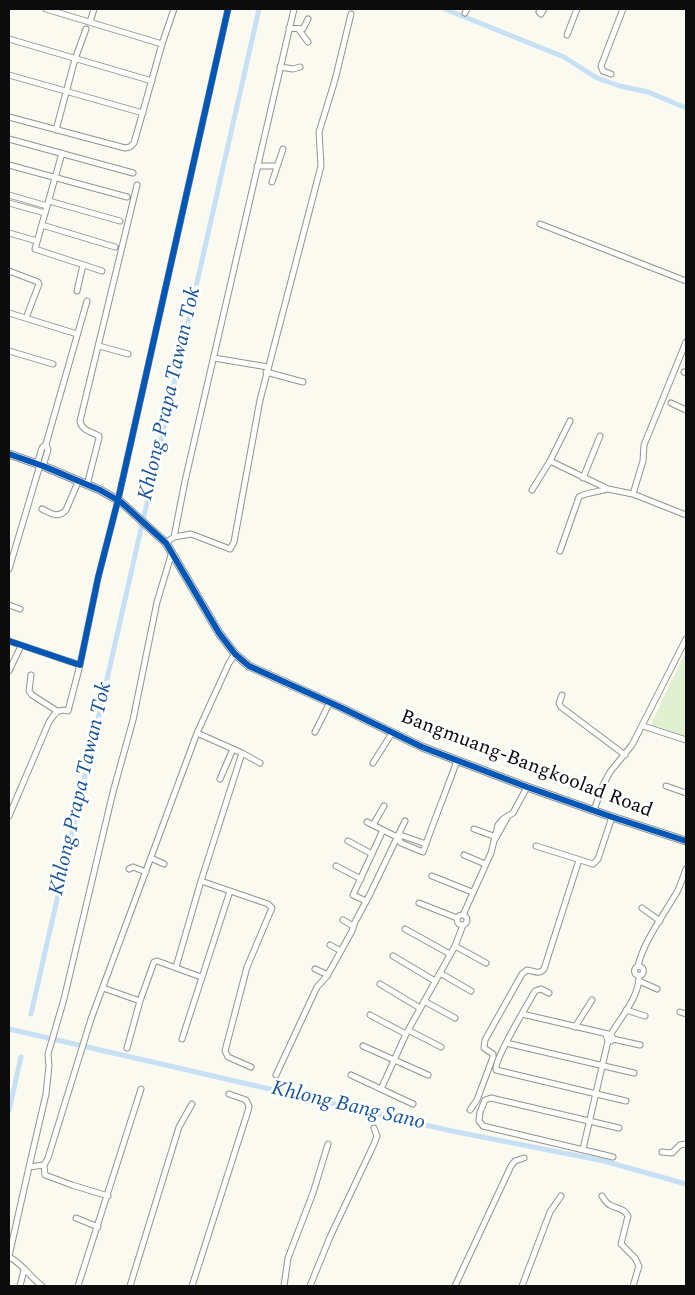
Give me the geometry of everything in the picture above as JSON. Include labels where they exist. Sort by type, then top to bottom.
[{"type":"street","points":[[46,9],[162,44]]},
{"type":"street","points":[[90,22],[94,9]]},
{"type":"street","points":[[9,117],[127,148],[134,143],[174,9]]},
{"type":"street","points":[[9,816],[50,722],[57,711],[63,709],[68,711],[80,665],[98,578],[120,501],[228,9]]},
{"type":"street","points":[[174,537],[185,481],[294,9]]},
{"type":"street","points":[[567,35],[578,9]]},
{"type":"street","points":[[611,74],[603,71],[601,66],[623,9]]},
{"type":"street","points":[[164,541],[191,534],[227,548],[232,547],[236,536],[260,400],[321,166],[319,132],[335,80],[351,14]]},
{"type":"street","points":[[289,28],[299,30],[305,27],[308,20]]},
{"type":"street","points":[[56,130],[86,29]]},
{"type":"street","points":[[299,30],[308,42]]},
{"type":"street","points":[[9,39],[152,81]]},
{"type":"street","points":[[280,67],[293,69],[300,67]]},
{"type":"street","points":[[9,75],[142,113]]},
{"type":"street","points":[[9,139],[133,173]]},
{"type":"street","points":[[272,182],[283,149]]},
{"type":"street","points":[[62,153],[36,250],[102,272]]},
{"type":"street","points":[[9,165],[127,197]]},
{"type":"street","points":[[257,166],[278,166]]},
{"type":"street","points":[[87,485],[99,437],[81,426],[80,421],[137,185]]},
{"type":"street","points":[[9,195],[120,222]]},
{"type":"street","points":[[9,203],[45,213]]},
{"type":"street","points":[[540,224],[686,281]]},
{"type":"street","points":[[42,225],[115,247]]},
{"type":"street","points":[[9,233],[37,241]]},
{"type":"street","points":[[76,291],[83,265]]},
{"type":"street","points":[[9,271],[39,284],[26,318]]},
{"type":"street","points":[[9,569],[40,465],[42,448],[46,444],[87,301]]},
{"type":"street","points":[[9,313],[77,334]]},
{"type":"street","points":[[633,494],[644,461],[644,445],[686,342]]},
{"type":"street","points":[[99,346],[128,354]]},
{"type":"street","points":[[9,351],[54,364]]},
{"type":"street","points":[[214,358],[267,370],[303,382]]},
{"type":"street","points":[[671,402],[686,410]]},
{"type":"street","points":[[532,490],[550,461],[570,421]]},
{"type":"street","points":[[583,478],[600,436]]},
{"type":"street","name":"Bangmuang-Bangkoolad Road","points":[[9,454],[40,465],[120,501],[164,541],[172,551],[219,633],[236,654],[249,666],[330,702],[422,747],[527,787],[686,841]]},
{"type":"street","points":[[550,461],[608,489],[633,494],[686,515]]},
{"type":"street","points":[[42,509],[57,515],[62,514],[66,510],[78,482]]},
{"type":"street","points":[[560,551],[579,497],[582,494],[597,493],[608,489]]},
{"type":"street","points":[[42,1286],[18,1262],[9,1257],[46,1094],[49,1066],[48,1054],[64,999],[111,802],[134,720],[158,602],[172,551]]},
{"type":"street","points":[[9,605],[20,609]]},
{"type":"street","points":[[594,810],[606,778],[625,755],[643,726],[686,639]]},
{"type":"street","points":[[9,641],[80,665]]},
{"type":"street","points":[[9,671],[21,646]]},
{"type":"street","points":[[108,1196],[45,1175],[44,1165],[53,1144],[84,1040],[197,733],[229,663],[236,654]]},
{"type":"street","points":[[31,675],[29,692],[57,711]]},
{"type":"street","points":[[562,695],[559,703],[561,707],[625,755]]},
{"type":"street","points":[[315,732],[330,702]]},
{"type":"street","points":[[643,726],[686,740]]},
{"type":"street","points":[[197,733],[260,763]]},
{"type":"street","points":[[373,762],[392,733]]},
{"type":"street","points":[[220,779],[233,749]]},
{"type":"street","points":[[176,967],[242,753]]},
{"type":"street","points":[[367,822],[397,838],[401,843],[423,852],[457,760]]},
{"type":"street","points":[[666,786],[686,793]]},
{"type":"street","points":[[419,903],[457,918],[463,915],[491,853],[498,825],[516,810],[527,787]]},
{"type":"street","points":[[373,825],[384,806]]},
{"type":"street","points":[[536,846],[593,864],[598,859],[612,817]]},
{"type":"street","points":[[276,1074],[317,987],[328,975],[341,951],[405,821]]},
{"type":"street","points":[[474,829],[494,838]]},
{"type":"street","points":[[366,901],[353,895],[383,830]]},
{"type":"street","points":[[397,838],[403,836],[426,844]]},
{"type":"street","points":[[348,841],[372,854]]},
{"type":"street","points":[[464,855],[485,864]]},
{"type":"street","points":[[151,858],[164,864]]},
{"type":"street","points":[[470,1110],[478,1100],[494,1057],[493,1054],[484,1048],[486,1040],[522,974],[527,970],[537,973],[544,969],[579,860]]},
{"type":"street","points":[[336,866],[361,879]]},
{"type":"street","points":[[129,869],[133,867],[146,872]]},
{"type":"street","points":[[583,1149],[610,1037],[626,1010],[642,974],[643,969],[638,966],[639,960],[678,890],[686,869]]},
{"type":"street","points":[[432,876],[472,892]]},
{"type":"street","points":[[201,881],[268,904],[272,908],[247,967],[225,1051],[228,1057],[251,1067]]},
{"type":"street","points":[[182,1039],[230,891]]},
{"type":"street","points":[[642,908],[660,921]]},
{"type":"street","points":[[381,1089],[407,1032],[455,946],[463,925],[468,920],[463,915]]},
{"type":"street","points":[[457,918],[458,923],[463,925]]},
{"type":"street","points":[[343,920],[354,926]]},
{"type":"street","points":[[405,929],[450,954]]},
{"type":"street","points":[[330,945],[341,951]]},
{"type":"street","points":[[455,946],[486,963]]},
{"type":"street","points":[[393,956],[435,981]]},
{"type":"street","points":[[127,1048],[140,1001],[154,962],[176,967],[201,977]]},
{"type":"street","points":[[315,969],[328,975]]},
{"type":"street","points":[[440,973],[471,990]]},
{"type":"street","points":[[639,978],[657,989]]},
{"type":"street","points":[[380,984],[420,1008]]},
{"type":"street","points":[[103,988],[140,1001]]},
{"type":"street","points":[[549,993],[541,989],[536,990],[506,1043],[495,1068],[498,1071],[626,1101]]},
{"type":"street","points":[[575,1027],[592,1000]]},
{"type":"street","points":[[424,1001],[455,1018]]},
{"type":"street","points":[[626,1010],[645,1016]]},
{"type":"street","points":[[680,1012],[686,1014]]},
{"type":"street","points":[[522,1014],[640,1045]]},
{"type":"street","points":[[370,1015],[441,1047]]},
{"type":"street","points":[[506,1043],[634,1073]]},
{"type":"street","points":[[363,1046],[428,1076]]},
{"type":"street","points":[[351,1075],[413,1104]]},
{"type":"street","points":[[78,1286],[141,1089]]},
{"type":"street","points":[[192,1286],[249,1106],[246,1100],[228,1094]]},
{"type":"street","points":[[613,1157],[483,1126],[479,1121],[480,1112],[485,1100],[491,1098],[619,1128]]},
{"type":"street","points":[[130,1286],[180,1128],[192,1104]]},
{"type":"street","points":[[310,1286],[330,1237],[374,1144],[377,1136],[374,1128]]},
{"type":"street","points":[[284,1286],[288,1258],[313,1193],[328,1144]]},
{"type":"street","points":[[662,1152],[674,1152],[680,1145],[686,1144]]},
{"type":"street","points":[[455,1286],[510,1166],[524,1158]]},
{"type":"street","points":[[29,1168],[44,1165]]},
{"type":"street","points":[[522,1286],[550,1212],[561,1196]]},
{"type":"street","points":[[602,1196],[608,1204],[627,1213],[628,1216],[621,1244],[635,1258],[639,1266],[633,1286]]},
{"type":"street","points":[[76,1218],[98,1227]]},
{"type":"street","points":[[20,1286],[24,1270]]},
{"type":"green space","points":[[686,651],[686,737],[650,726]]},
{"type":"waterway","name":"Khlong Prapa Tawan Tok","points":[[31,1014],[259,9]]},
{"type":"waterway","points":[[445,9],[564,57],[597,78],[620,86],[648,92],[686,108]]},
{"type":"waterway","name":"Khlong Bang Sano","points":[[9,1029],[452,1131],[604,1161],[686,1184]]},
{"type":"waterway","name":"Khlong Prapa Tawan Tok","points":[[9,1111],[21,1057]]},
{"type":"cycle path","points":[[9,641],[80,665],[98,578],[118,500],[228,9]]},
{"type":"cycle path","points":[[9,454],[100,490],[121,502],[166,543],[219,633],[235,654],[249,666],[422,747],[527,787],[686,841]]}]
